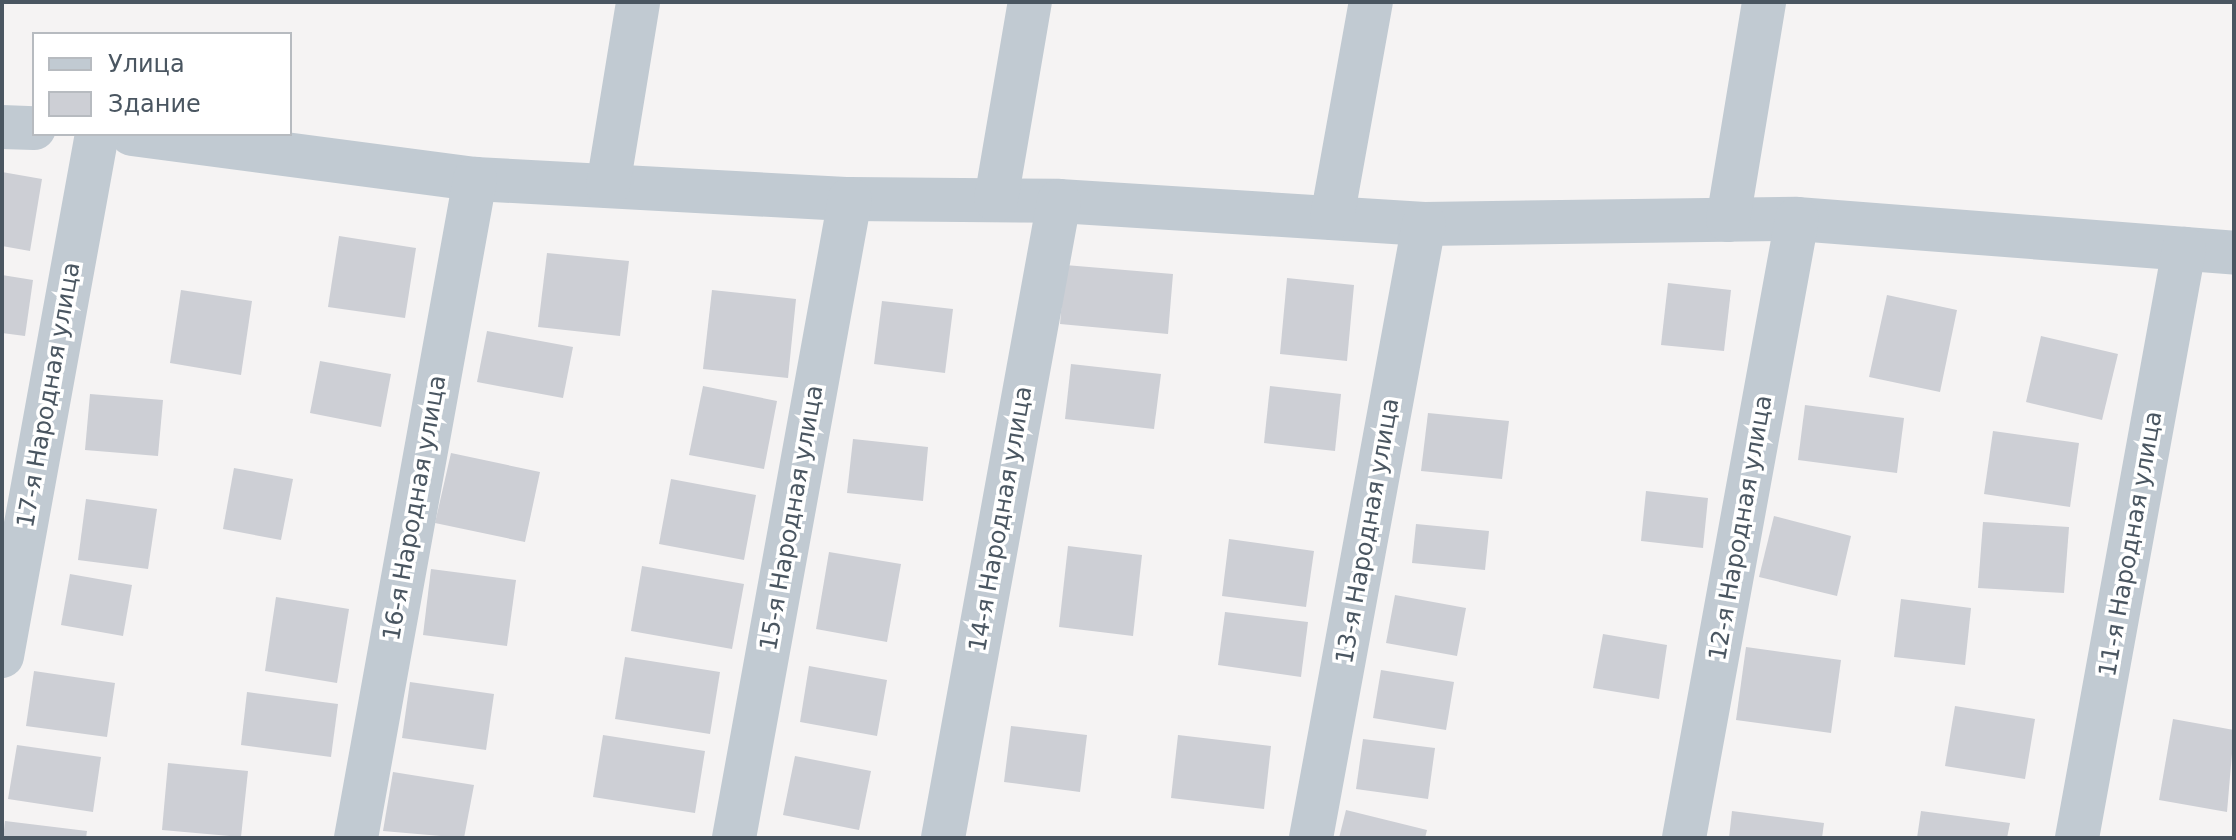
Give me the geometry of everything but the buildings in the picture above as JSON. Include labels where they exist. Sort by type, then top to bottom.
[{"type":"street","points":[[608,186],[638,2]]},
{"type":"street","points":[[996,200],[1030,2]]},
{"type":"street","points":[[1332,218],[1371,2]]},
{"type":"street","points":[[1728,220],[1764,2]]},
{"type":"street","points":[[2,127],[32,128]]},
{"type":"street","name":"17-я Народная улица","points":[[2,656],[97,136]]},
{"type":"street","points":[[147,136],[475,179],[850,199],[1059,201],[1424,224],[1797,219],[2234,253]]},
{"type":"street","name":"16-я Народная улица","points":[[356,838],[475,179]]},
{"type":"street","name":"15-я Народная улица","points":[[734,838],[850,199]]},
{"type":"street","name":"14-я Народная улица","points":[[943,838],[1059,201]]},
{"type":"street","name":"12-я Народная улица","points":[[1684,838],[1797,219]]},
{"type":"street","name":"13-я Народная улица","points":[[1311,838],[1424,224]]},
{"type":"street","name":"11-я Народная улица","points":[[2077,838],[2184,249]]}]
